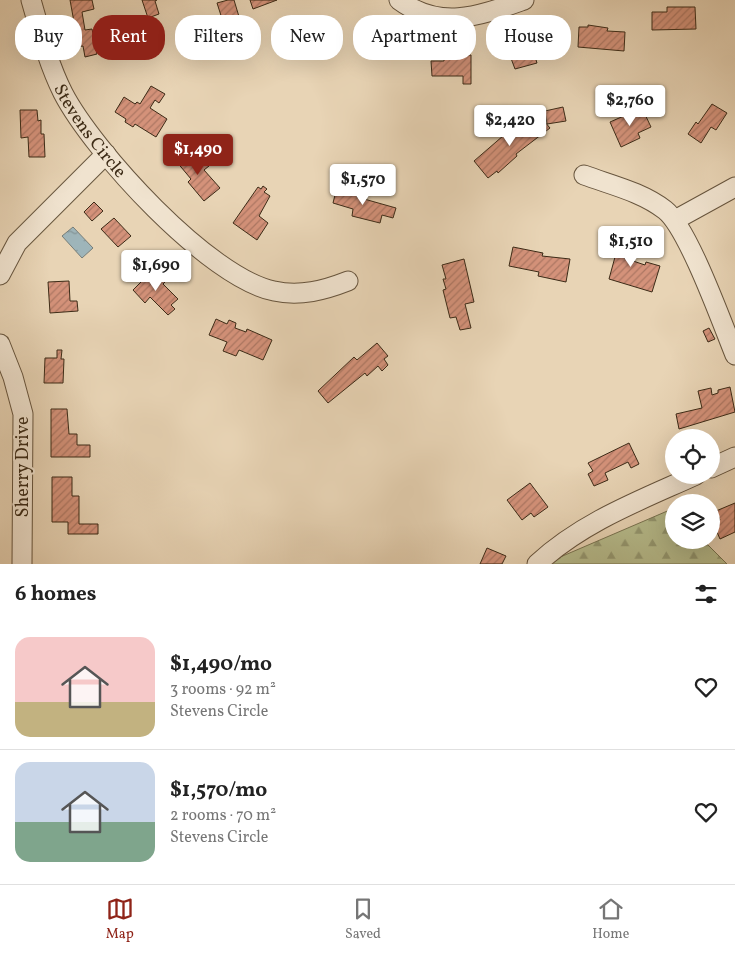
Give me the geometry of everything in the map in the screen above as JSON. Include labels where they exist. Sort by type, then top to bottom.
[{"type":"street","name":"Stevens Circle","points":[[31,0],[51,64],[64,94],[94,139],[173,224],[206,255],[232,274],[275,292],[308,292],[328,289],[348,281]]},
{"type":"street","points":[[399,0],[413,10],[439,19],[488,12],[524,0]]},
{"type":"street","points":[[0,275],[17,243],[106,154]]},
{"type":"street","points":[[584,175],[651,200],[675,220],[735,354]]},
{"type":"street","points":[[675,220],[735,187]]},
{"type":"street","name":"Sherry Drive","points":[[0,344],[13,377],[23,414],[22,564]]},
{"type":"street","points":[[720,464],[735,458]]},
{"type":"street","points":[[537,564],[567,539],[602,518],[676,484]]},
{"type":"green space","points":[[665,512],[665,549],[712,549],[727,564],[549,564],[551,561]]},
{"type":"water","points":[[73,227],[93,248],[82,258],[62,236]]},
{"type":"building","points":[[70,0],[92,0],[94,9],[82,12],[85,30],[92,29],[92,55],[85,57],[82,46],[82,15],[73,15]]},
{"type":"building","points":[[142,0],[157,0],[155,1],[159,14],[147,15]]},
{"type":"building","points":[[234,0],[238,15],[221,15],[217,3]]},
{"type":"building","points":[[250,0],[277,0],[253,9]]},
{"type":"building","points":[[667,7],[695,7],[696,29],[652,30],[652,12],[667,12]]},
{"type":"building","points":[[588,25],[608,28],[607,31],[625,32],[624,51],[578,47],[579,27],[588,27]]},
{"type":"building","points":[[471,60],[471,84],[463,84],[463,76],[432,76],[431,61]]},
{"type":"building","points":[[512,60],[536,60],[537,63],[515,69]]},
{"type":"building","points":[[151,86],[165,94],[159,103],[155,100],[150,108],[167,119],[156,137],[135,124],[133,127],[125,122],[126,119],[115,112],[124,97],[135,104],[137,102],[140,104]]},
{"type":"building","points":[[712,104],[727,113],[716,130],[711,127],[701,143],[688,134],[696,122],[698,124]]},
{"type":"building","points":[[563,107],[566,121],[547,124],[545,111]]},
{"type":"building","points":[[642,108],[651,127],[638,133],[640,138],[621,147],[610,122]]},
{"type":"building","points":[[20,110],[37,110],[38,121],[41,120],[41,134],[44,134],[45,157],[29,157],[28,137],[21,138]]},
{"type":"building","points":[[538,114],[550,128],[516,154],[517,156],[498,173],[497,171],[488,178],[474,161],[511,129],[515,134]]},
{"type":"building","points":[[188,151],[196,161],[202,157],[209,166],[204,170],[220,188],[204,201],[188,182],[191,179],[176,161]]},
{"type":"building","points":[[263,186],[267,189],[264,192],[270,196],[259,216],[268,223],[257,240],[233,223],[258,187],[261,189]]},
{"type":"building","points":[[337,187],[358,193],[357,197],[396,208],[393,218],[382,215],[380,223],[352,216],[353,209],[333,203]]},
{"type":"building","points":[[94,202],[103,211],[92,221],[84,212]]},
{"type":"building","points":[[114,218],[131,236],[118,247],[101,229]]},
{"type":"building","points":[[612,233],[625,237],[620,252],[624,258],[645,265],[646,262],[660,266],[652,292],[609,279],[615,257],[608,246]]},
{"type":"building","points":[[513,247],[543,253],[542,256],[570,259],[566,282],[538,276],[539,272],[509,266]]},
{"type":"building","points":[[464,259],[474,302],[465,304],[471,328],[460,330],[456,317],[450,318],[443,290],[446,289],[443,279],[446,279],[442,265]]},
{"type":"building","points":[[154,269],[166,281],[163,284],[178,299],[171,305],[175,309],[168,315],[150,297],[145,303],[133,290]]},
{"type":"building","points":[[69,281],[70,301],[77,301],[78,311],[50,313],[48,282]]},
{"type":"building","points":[[216,319],[227,324],[229,320],[236,323],[235,328],[246,332],[247,329],[272,340],[263,360],[239,350],[236,356],[223,351],[227,342],[209,335]]},
{"type":"building","points":[[709,328],[715,339],[708,342],[703,331]]},
{"type":"building","points":[[377,343],[388,356],[384,359],[388,365],[382,371],[378,366],[367,376],[365,373],[328,403],[318,391],[354,357],[357,360]]},
{"type":"building","points":[[57,350],[62,350],[61,359],[64,359],[63,383],[44,383],[45,358],[57,358]]},
{"type":"building","points":[[730,387],[735,412],[679,429],[676,414],[702,408],[698,391],[711,388],[712,395],[718,393],[718,390]]},
{"type":"building","points":[[51,409],[67,409],[69,434],[77,434],[77,445],[90,445],[90,457],[51,457]]},
{"type":"building","points":[[629,443],[639,464],[631,468],[628,462],[605,473],[608,480],[594,486],[588,474],[593,471],[588,463]]},
{"type":"building","points":[[52,477],[72,477],[72,496],[79,496],[79,524],[98,524],[98,534],[68,534],[68,522],[52,522]]},
{"type":"building","points":[[530,483],[548,507],[534,517],[531,513],[522,520],[507,500]]},
{"type":"building","points":[[735,503],[735,532],[720,539],[720,520],[720,509]]},
{"type":"building","points":[[487,548],[506,556],[502,564],[480,564]]}]
